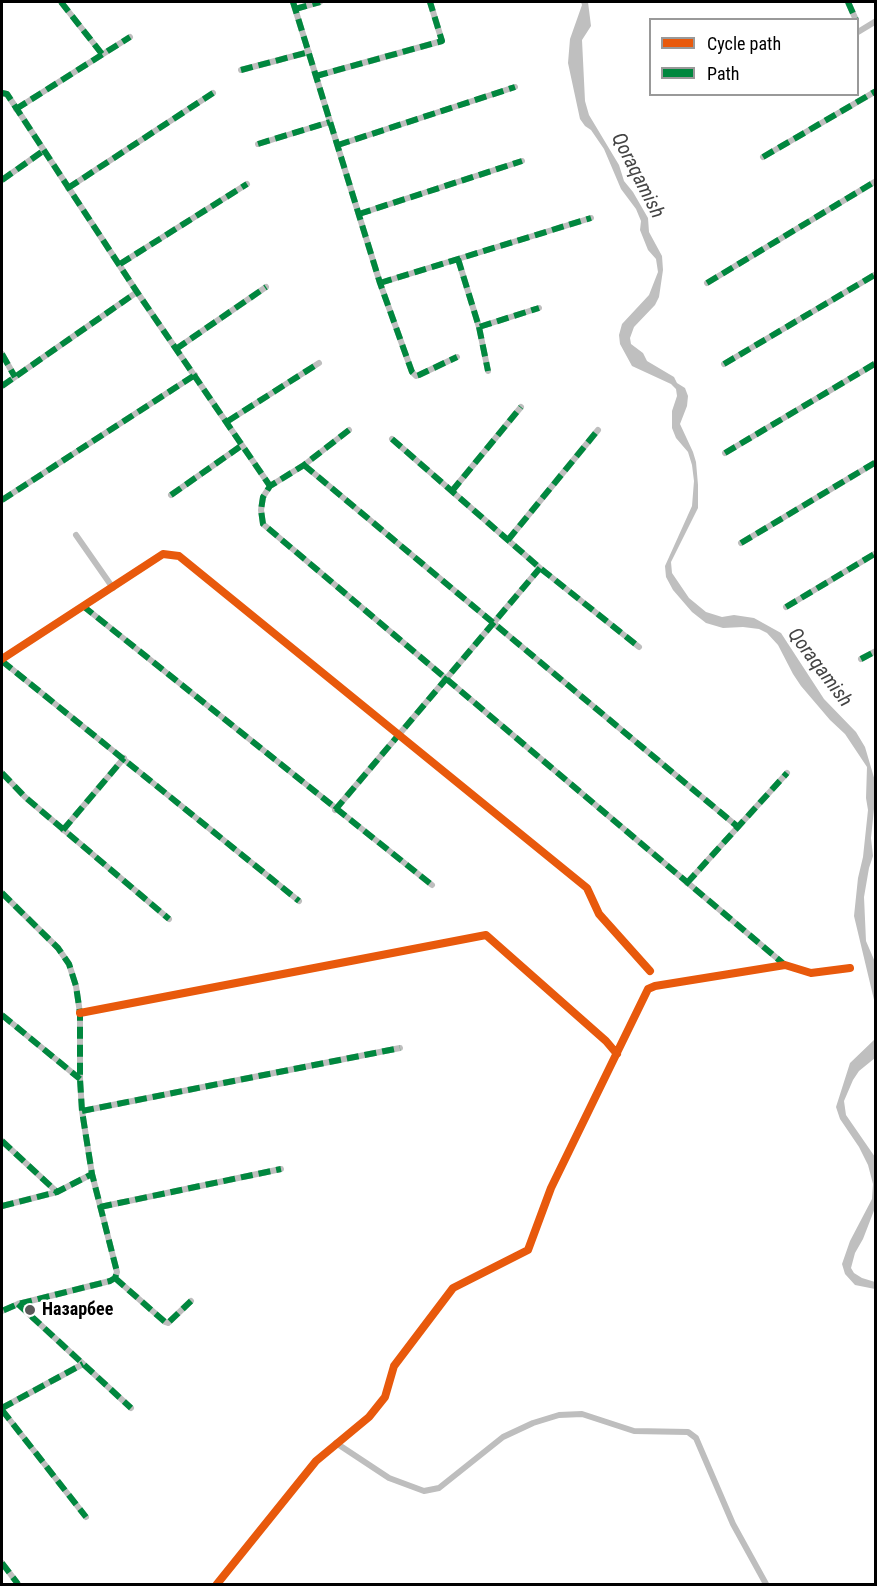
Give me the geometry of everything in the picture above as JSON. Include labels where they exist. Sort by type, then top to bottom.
[{"type":"street","points":[[60,2],[102,54]]},
{"type":"street","points":[[293,2],[381,283],[412,372],[419,375],[457,357]]},
{"type":"street","points":[[295,9],[320,2]]},
{"type":"street","points":[[316,76],[442,41],[430,2]]},
{"type":"street","points":[[848,2],[855,18]]},
{"type":"street","points":[[859,26],[876,21]]},
{"type":"street","points":[[16,109],[130,37]]},
{"type":"street","points":[[241,70],[309,52]]},
{"type":"street","points":[[338,145],[515,87]]},
{"type":"street","points":[[763,157],[876,91]]},
{"type":"street","points":[[2,93],[7,94],[137,292],[228,421],[242,446],[270,486]]},
{"type":"street","points":[[68,188],[213,93]]},
{"type":"street","points":[[258,144],[330,122]]},
{"type":"street","points":[[2,180],[43,151]]},
{"type":"street","points":[[359,214],[522,161]]},
{"type":"street","points":[[707,283],[876,182]]},
{"type":"street","points":[[120,264],[247,184]]},
{"type":"street","points":[[381,283],[591,218]]},
{"type":"street","points":[[458,259],[479,327],[488,371]]},
{"type":"street","points":[[724,364],[876,274]]},
{"type":"street","points":[[176,350],[266,287]]},
{"type":"street","points":[[2,386],[137,292]]},
{"type":"street","points":[[479,327],[538,308]]},
{"type":"street","points":[[2,354],[15,377]]},
{"type":"street","points":[[228,421],[319,363]]},
{"type":"street","points":[[725,453],[876,363]]},
{"type":"street","points":[[2,500],[195,375]]},
{"type":"street","points":[[452,491],[521,407]]},
{"type":"street","points":[[349,430],[304,465],[270,486],[263,497],[261,510],[263,524],[785,965],[811,973],[850,968]]},
{"type":"street","points":[[508,540],[598,430]]},
{"type":"street","points":[[392,439],[540,568],[639,647]]},
{"type":"street","points":[[171,495],[242,446]]},
{"type":"street","points":[[741,543],[876,462]]},
{"type":"street","points":[[304,465],[738,827]]},
{"type":"street","points":[[76,534],[113,588]]},
{"type":"street","points":[[786,607],[876,553]]},
{"type":"street","points":[[299,901],[2,660],[163,554],[179,556],[587,888],[599,914],[650,971]]},
{"type":"street","points":[[335,810],[540,568]]},
{"type":"street","points":[[83,606],[335,810],[432,885]]},
{"type":"street","points":[[861,659],[876,651]]},
{"type":"street","points":[[63,830],[124,758]]},
{"type":"street","points":[[2,773],[25,797],[169,919]]},
{"type":"street","points":[[687,884],[787,773]]},
{"type":"street","points":[[2,893],[58,948],[69,964],[76,986],[80,1013],[82,1111],[92,1174],[117,1272],[115,1278],[110,1281],[18,1304],[2,1311]]},
{"type":"street","points":[[80,1013],[486,935],[606,1041],[617,1054]]},
{"type":"street","points":[[217,1584],[316,1461],[369,1417],[384,1397],[394,1366],[453,1288],[528,1250],[551,1188],[648,990],[656,986],[785,965]]},
{"type":"street","points":[[2,1015],[80,1079]]},
{"type":"street","points":[[82,1111],[400,1048]]},
{"type":"street","points":[[2,1141],[57,1192]]},
{"type":"street","points":[[100,1207],[281,1169]]},
{"type":"street","points":[[2,1206],[57,1192],[92,1174]]},
{"type":"street","points":[[115,1278],[168,1323],[191,1301]]},
{"type":"street","points":[[18,1304],[131,1408]]},
{"type":"street","points":[[83,1364],[2,1409],[86,1516]]},
{"type":"street","points":[[336,1443],[388,1478],[424,1491],[439,1488],[503,1437],[533,1423],[559,1415],[582,1414],[634,1431],[688,1432],[696,1438],[733,1524],[766,1584]]},
{"type":"street","points":[[2,1563],[18,1584]]},
{"type":"shaded area","points":[[581,2],[588,2],[591,26],[582,40],[585,101],[589,115],[619,165],[624,181],[648,218],[649,232],[662,256],[663,270],[659,297],[655,305],[634,327],[630,338],[631,344],[643,353],[647,361],[674,377],[677,383],[685,388],[688,396],[680,424],[696,462],[698,508],[671,562],[672,573],[689,598],[706,612],[722,617],[734,615],[754,618],[781,633],[824,699],[856,732],[865,747],[875,781],[871,838],[873,856],[864,897],[866,941],[875,962],[875,1004],[854,916],[868,810],[867,767],[845,734],[801,686],[778,645],[767,633],[759,629],[723,628],[706,623],[692,612],[673,590],[666,577],[665,566],[692,506],[694,481],[692,465],[688,452],[676,438],[672,428],[676,389],[671,384],[632,366],[620,344],[619,335],[622,324],[649,295],[658,272],[656,259],[648,250],[640,230],[641,221],[636,209],[621,189],[604,149],[580,119],[568,63],[570,39],[582,5]]},
{"type":"shaded area","points":[[875,1039],[875,1058],[859,1071],[844,1101],[846,1115],[875,1157],[875,1208],[855,1253],[851,1268],[862,1278],[875,1282],[875,1289],[855,1285],[845,1274],[842,1264],[850,1241],[872,1199],[873,1184],[868,1165],[840,1119],[836,1107],[850,1063]]},
{"type":"marked path","points":[[61,2],[102,54]]},
{"type":"marked path","points":[[293,2],[380,283],[412,372],[416,376],[457,357]]},
{"type":"marked path","points":[[295,9],[320,2]]},
{"type":"marked path","points":[[316,76],[442,41],[430,2]]},
{"type":"marked path","points":[[848,2],[855,18]]},
{"type":"marked path","points":[[16,109],[130,37]]},
{"type":"marked path","points":[[241,70],[309,52]]},
{"type":"marked path","points":[[338,145],[515,87]]},
{"type":"marked path","points":[[763,157],[876,91]]},
{"type":"marked path","points":[[2,93],[7,94],[137,292],[270,486]]},
{"type":"marked path","points":[[68,188],[213,93]]},
{"type":"marked path","points":[[258,144],[330,122]]},
{"type":"marked path","points":[[2,180],[43,151]]},
{"type":"marked path","points":[[359,214],[522,161]]},
{"type":"marked path","points":[[707,283],[876,181]]},
{"type":"marked path","points":[[120,264],[247,184]]},
{"type":"marked path","points":[[380,283],[591,218]]},
{"type":"marked path","points":[[458,259],[479,327],[539,308]]},
{"type":"marked path","points":[[724,364],[876,274]]},
{"type":"marked path","points":[[176,349],[266,287]]},
{"type":"marked path","points":[[2,386],[137,292]]},
{"type":"marked path","points":[[479,327],[488,371]]},
{"type":"marked path","points":[[2,354],[15,377]]},
{"type":"marked path","points":[[228,421],[319,363]]},
{"type":"marked path","points":[[725,453],[876,363]]},
{"type":"marked path","points":[[2,500],[195,375]]},
{"type":"marked path","points":[[452,491],[521,407]]},
{"type":"marked path","points":[[349,430],[304,465],[270,486],[263,497],[261,510],[263,524],[785,965]]},
{"type":"marked path","points":[[508,540],[598,430]]},
{"type":"marked path","points":[[392,439],[540,568],[639,647]]},
{"type":"marked path","points":[[171,495],[241,446]]},
{"type":"marked path","points":[[741,543],[876,462]]},
{"type":"marked path","points":[[304,465],[738,827]]},
{"type":"marked path","points":[[786,607],[876,553]]},
{"type":"marked path","points":[[335,810],[540,568]]},
{"type":"marked path","points":[[83,606],[432,885]]},
{"type":"marked path","points":[[861,659],[876,651]]},
{"type":"marked path","points":[[2,661],[299,901]]},
{"type":"marked path","points":[[63,830],[124,758]]},
{"type":"marked path","points":[[2,773],[25,797],[169,919]]},
{"type":"marked path","points":[[687,883],[787,773]]},
{"type":"marked path","points":[[2,893],[58,948],[69,964],[76,986],[80,1013],[82,1111],[92,1174],[117,1272],[115,1278],[110,1281],[18,1304],[2,1311]]},
{"type":"marked path","points":[[2,1015],[80,1079]]},
{"type":"marked path","points":[[82,1111],[400,1048]]},
{"type":"marked path","points":[[2,1141],[57,1192]]},
{"type":"marked path","points":[[100,1207],[281,1169]]},
{"type":"marked path","points":[[2,1206],[57,1192],[92,1174]]},
{"type":"marked path","points":[[115,1278],[168,1323],[191,1301]]},
{"type":"marked path","points":[[18,1304],[131,1408]]},
{"type":"marked path","points":[[2,1408],[83,1364]]},
{"type":"marked path","points":[[2,1410],[86,1517]]},
{"type":"marked path","points":[[2,1563],[18,1584]]},
{"type":"cycle path","points":[[2,659],[163,554],[179,556],[587,888],[599,914],[650,971]]},
{"type":"cycle path","points":[[80,1013],[486,935],[606,1041],[617,1054]]},
{"type":"cycle path","points":[[217,1584],[316,1461],[369,1417],[385,1397],[394,1366],[453,1288],[528,1250],[551,1188],[648,989],[785,965],[811,973],[850,968]]},
{"type":"place","name":"Назарбее","points":[[30,1310]]},
{"type":"water label","name":"Qoraqamish","points":[[637,176]]},
{"type":"water label","name":"Qoraqamish","points":[[819,668]]}]
